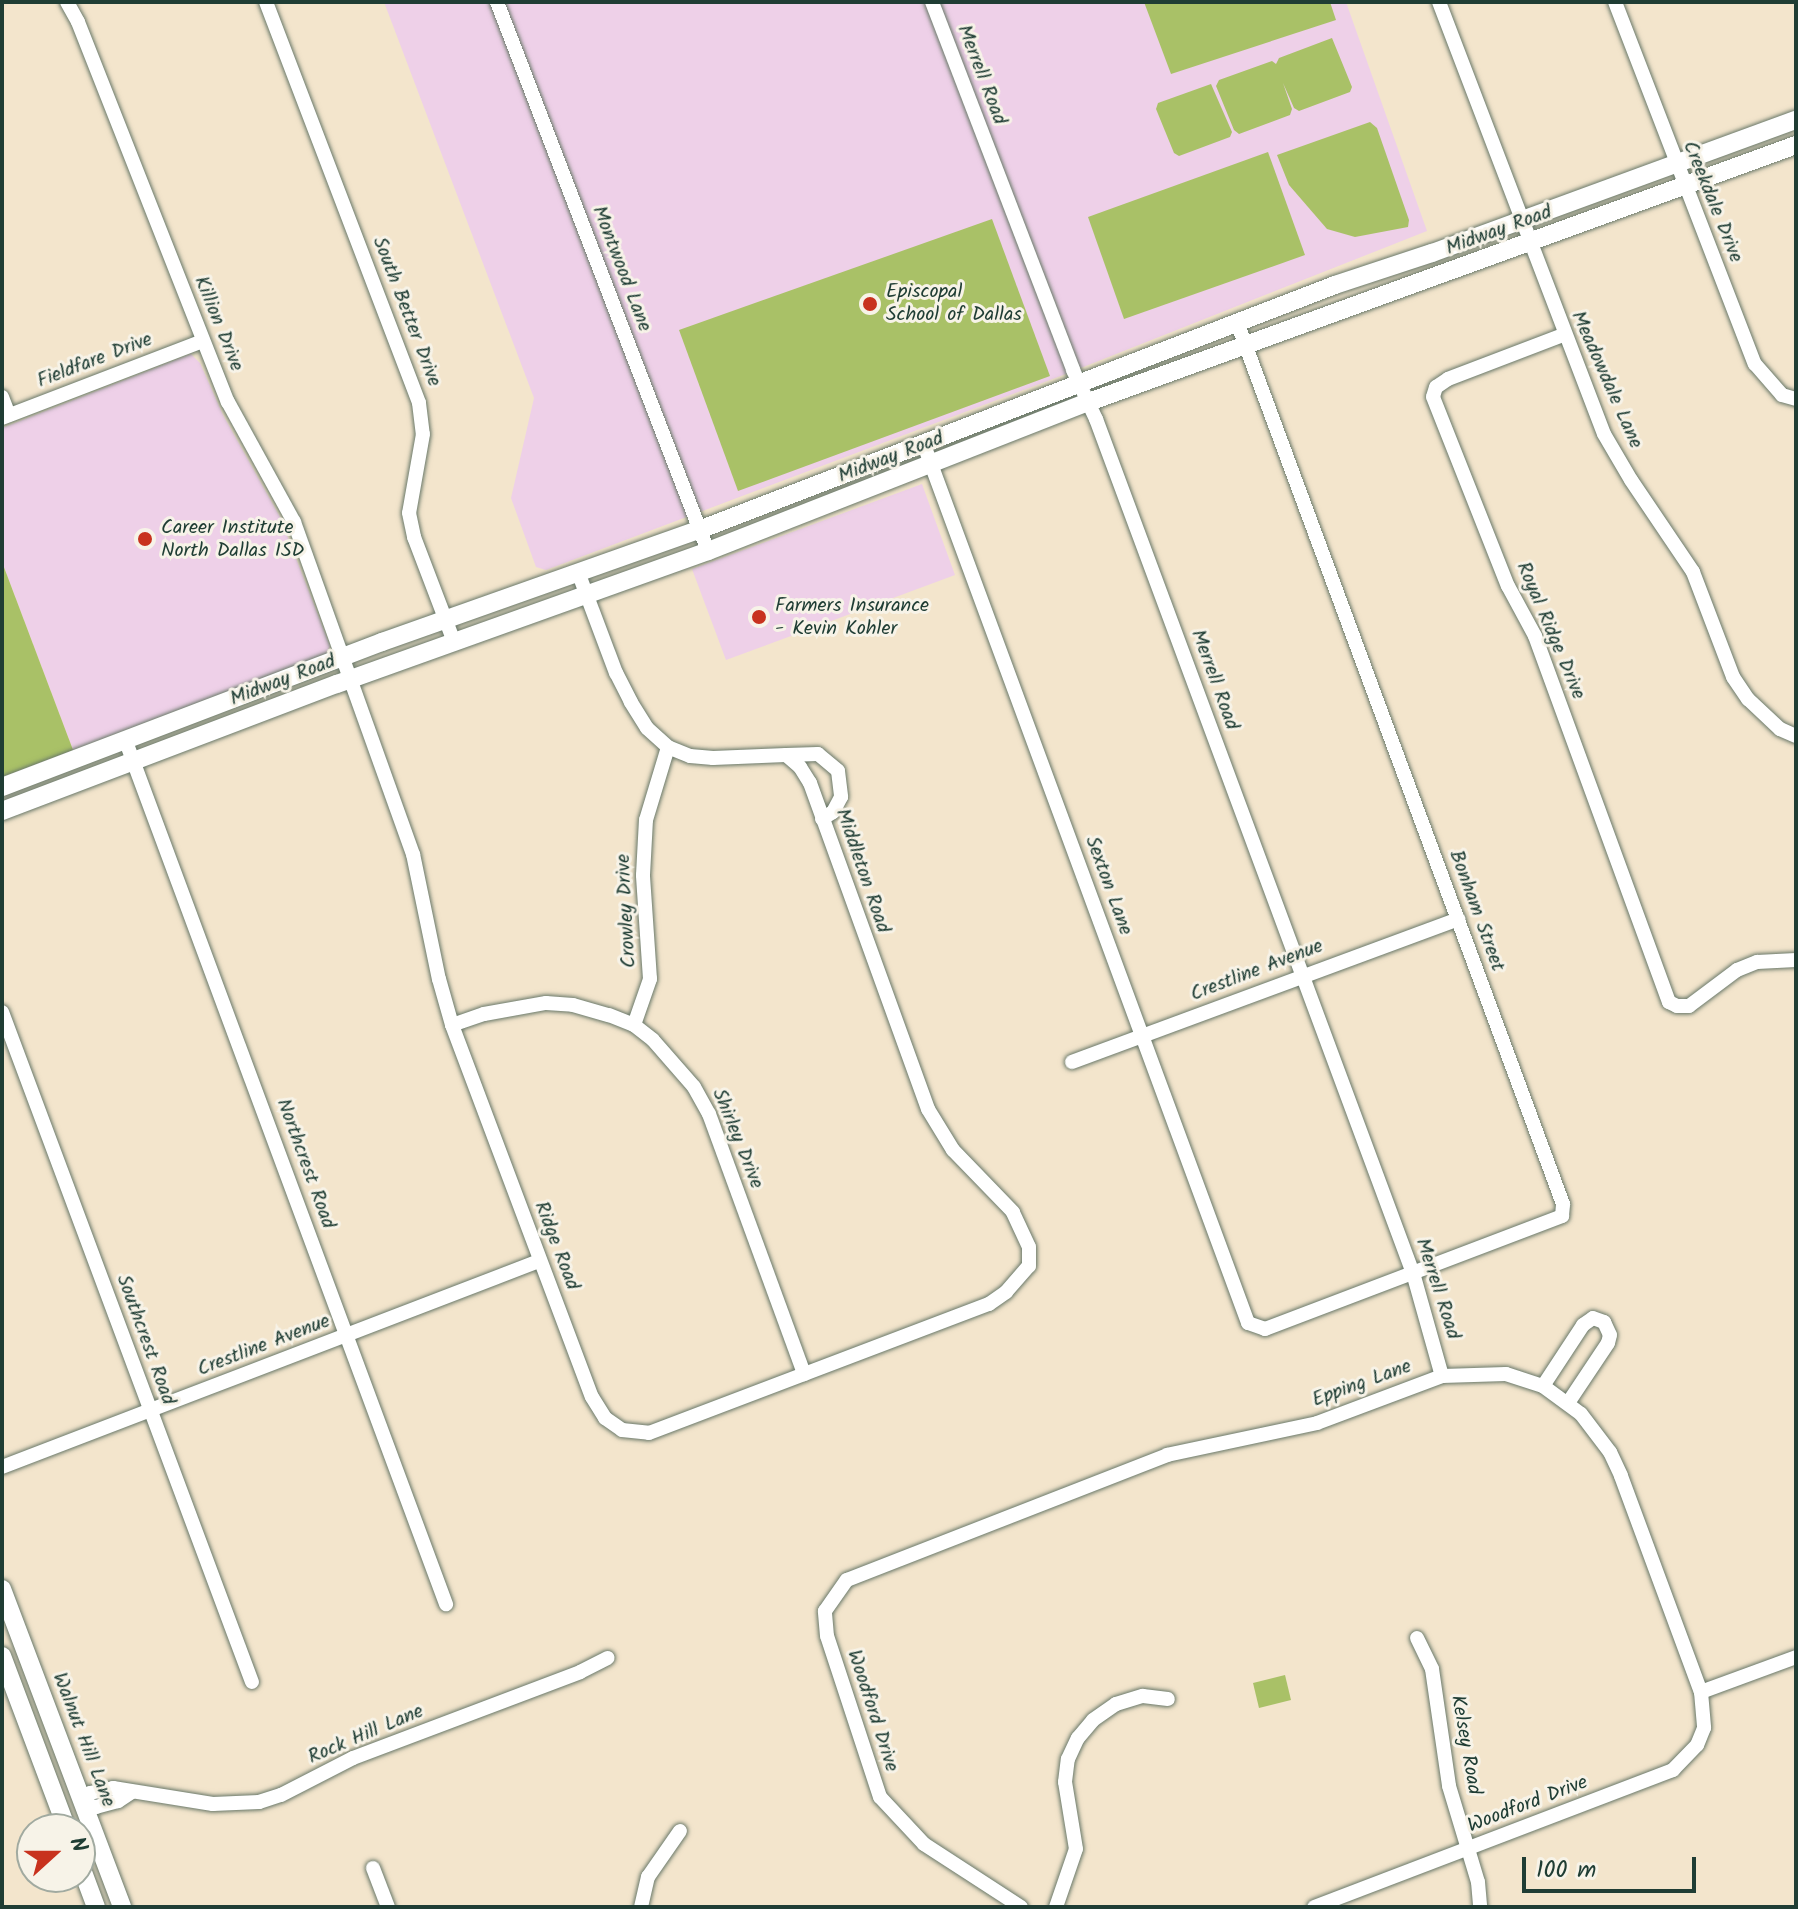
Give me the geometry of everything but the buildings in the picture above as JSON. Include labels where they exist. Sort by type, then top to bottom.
[{"type":"main road","name":"Midway Road","points":[[2,787],[446,619],[699,530],[1237,322],[1796,120]]},
{"type":"main road","name":"Midway Road","points":[[2,811],[350,679],[794,519],[1089,402],[1796,145]]},
{"type":"main road","points":[[786,496],[794,519]]},
{"type":"main road","points":[[179,719],[188,741]]},
{"type":"main road","name":"Walnut Hill Lane","points":[[2,1589],[122,1907]]},
{"type":"main road","points":[[2,1656],[61,1813]]},
{"type":"main road","points":[[72,1813],[83,1804]]},
{"type":"street","name":"Killion Drive","points":[[67,2],[78,22],[228,402],[294,522],[343,657]]},
{"type":"street","name":"South Better Drive","points":[[266,2],[419,403],[423,434],[409,513],[414,537],[454,642]]},
{"type":"street","name":"Montwood Lane","points":[[497,2],[708,551]]},
{"type":"street","name":"Merrell Road","points":[[932,2],[1089,402],[1413,1273],[1442,1376]]},
{"type":"street","name":"Meadowdale Lane","points":[[1439,2],[1563,335],[1604,434],[1693,572],[1722,656],[1733,677],[1748,699],[1780,729],[1796,736]]},
{"type":"street","name":"Creekdale Drive","points":[[1615,2],[1755,364],[1782,395],[1796,399]]},
{"type":"street","name":"Bonham Street","points":[[1237,322],[1563,1204],[1562,1216],[1265,1329]]},
{"type":"street","name":"Royal Ridge Drive","points":[[1563,335],[1448,379],[1436,387],[1433,397],[1508,586],[1535,636],[1669,1002],[1689,1006],[1737,970],[1773,959],[1796,960]]},
{"type":"street","name":"Fieldfare Drive","points":[[6,417],[203,341]]},
{"type":"street","points":[[2,397],[6,417]]},
{"type":"street","name":"Sexton Lane","points":[[924,445],[1248,1323],[1265,1329]]},
{"type":"street","points":[[578,572],[631,702],[647,728],[668,747],[690,756],[818,754],[838,771],[841,797],[833,812],[822,819]]},
{"type":"street","name":"Ridge Road","points":[[343,657],[419,872],[439,979],[452,1025],[539,1261],[592,1397],[605,1418],[622,1430],[649,1433],[989,1304],[1019,1280]]},
{"type":"street","name":"Northcrest Road","points":[[125,739],[446,1604]]},
{"type":"street","name":"Crowley Drive","points":[[634,1025],[650,979],[643,875],[646,820],[668,747]]},
{"type":"street","name":"Middleton Road","points":[[786,755],[800,767],[810,783],[928,1109],[953,1150],[1013,1212],[1024,1229],[1029,1247],[1029,1266],[1019,1280]]},
{"type":"street","name":"Crestline Avenue","points":[[1072,1062],[1458,919]]},
{"type":"street","name":"Shirley Drive","points":[[452,1025],[522,1005],[573,1005],[634,1025],[675,1062],[709,1114],[804,1374]]},
{"type":"street","name":"Southcrest Road","points":[[2,1012],[252,1682]]},
{"type":"street","name":"Crestline Avenue","points":[[2,1467],[539,1261]]},
{"type":"street","points":[[1543,1386],[1583,1325],[1593,1318],[1604,1322],[1610,1335],[1608,1343],[1568,1403]]},
{"type":"street","name":"Epping Lane","points":[[865,1573],[1167,1455],[1317,1423],[1442,1376],[1506,1374],[1543,1386],[1568,1403],[1590,1423],[1610,1452],[1701,1692]]},
{"type":"street","name":"Woodford Drive","points":[[865,1573],[847,1580],[825,1611],[827,1636],[880,1797],[924,1844],[1021,1907]]},
{"type":"street","name":"Kelsey Road","points":[[1417,1638],[1432,1669],[1449,1786],[1469,1850],[1480,1907]]},
{"type":"street","points":[[1701,1692],[1796,1657]]},
{"type":"street","name":"Rock Hill Lane","points":[[83,1804],[96,1807],[118,1801],[132,1792],[213,1804],[259,1802],[281,1795],[353,1758],[580,1672],[608,1658]]},
{"type":"street","name":"Woodford Drive","points":[[1314,1907],[1673,1770],[1688,1757],[1704,1728],[1701,1692]]},
{"type":"street","points":[[1056,1907],[1076,1849],[1065,1782],[1068,1759],[1078,1738],[1093,1720],[1116,1704],[1143,1696],[1168,1699]]},
{"type":"street","points":[[641,1907],[648,1877],[680,1831]]},
{"type":"street","points":[[373,1868],[388,1907]]},
{"type":"shaded area","name":"Episcopal School of Dallas","points":[[384,2],[1346,2],[1427,231],[1058,377],[546,570],[536,567],[511,498],[534,398]]},
{"type":"shaded area","name":"Career Institute North Dallas ISD","points":[[191,354],[200,363],[223,415],[280,517],[330,646],[326,654],[73,750],[2,562],[2,428]]},
{"type":"shaded area","points":[[922,484],[955,575],[726,660],[692,569]]},
{"type":"green space","points":[[1144,2],[1330,2],[1336,20],[1171,74]]},
{"type":"green space","points":[[1332,38],[1352,87],[1350,92],[1299,111],[1294,108],[1283,83],[1292,109],[1290,115],[1239,134],[1234,130],[1216,86],[1219,80],[1272,61],[1276,64],[1279,58]]},
{"type":"green space","points":[[1211,84],[1232,132],[1230,137],[1179,156],[1174,153],[1156,109],[1158,103]]},
{"type":"green space","points":[[1370,122],[1377,128],[1409,220],[1408,227],[1355,237],[1327,229],[1289,185],[1277,155]]},
{"type":"green space","points":[[1268,152],[1305,255],[1124,319],[1088,217]]},
{"type":"green space","points":[[992,219],[1050,376],[738,491],[679,330]]},
{"type":"green space","points":[[2,562],[73,750],[2,777]]},
{"type":"green space","points":[[1285,1675],[1291,1700],[1259,1708],[1253,1683]]},
{"type":"place","name":"Episcopal School of Dallas","points":[[870,304]]},
{"type":"place","name":"Career Institute North Dallas ISD","points":[[145,539]]},
{"type":"place","name":"Farmers Insurance - Kevin Kohler","points":[[759,617]]}]
